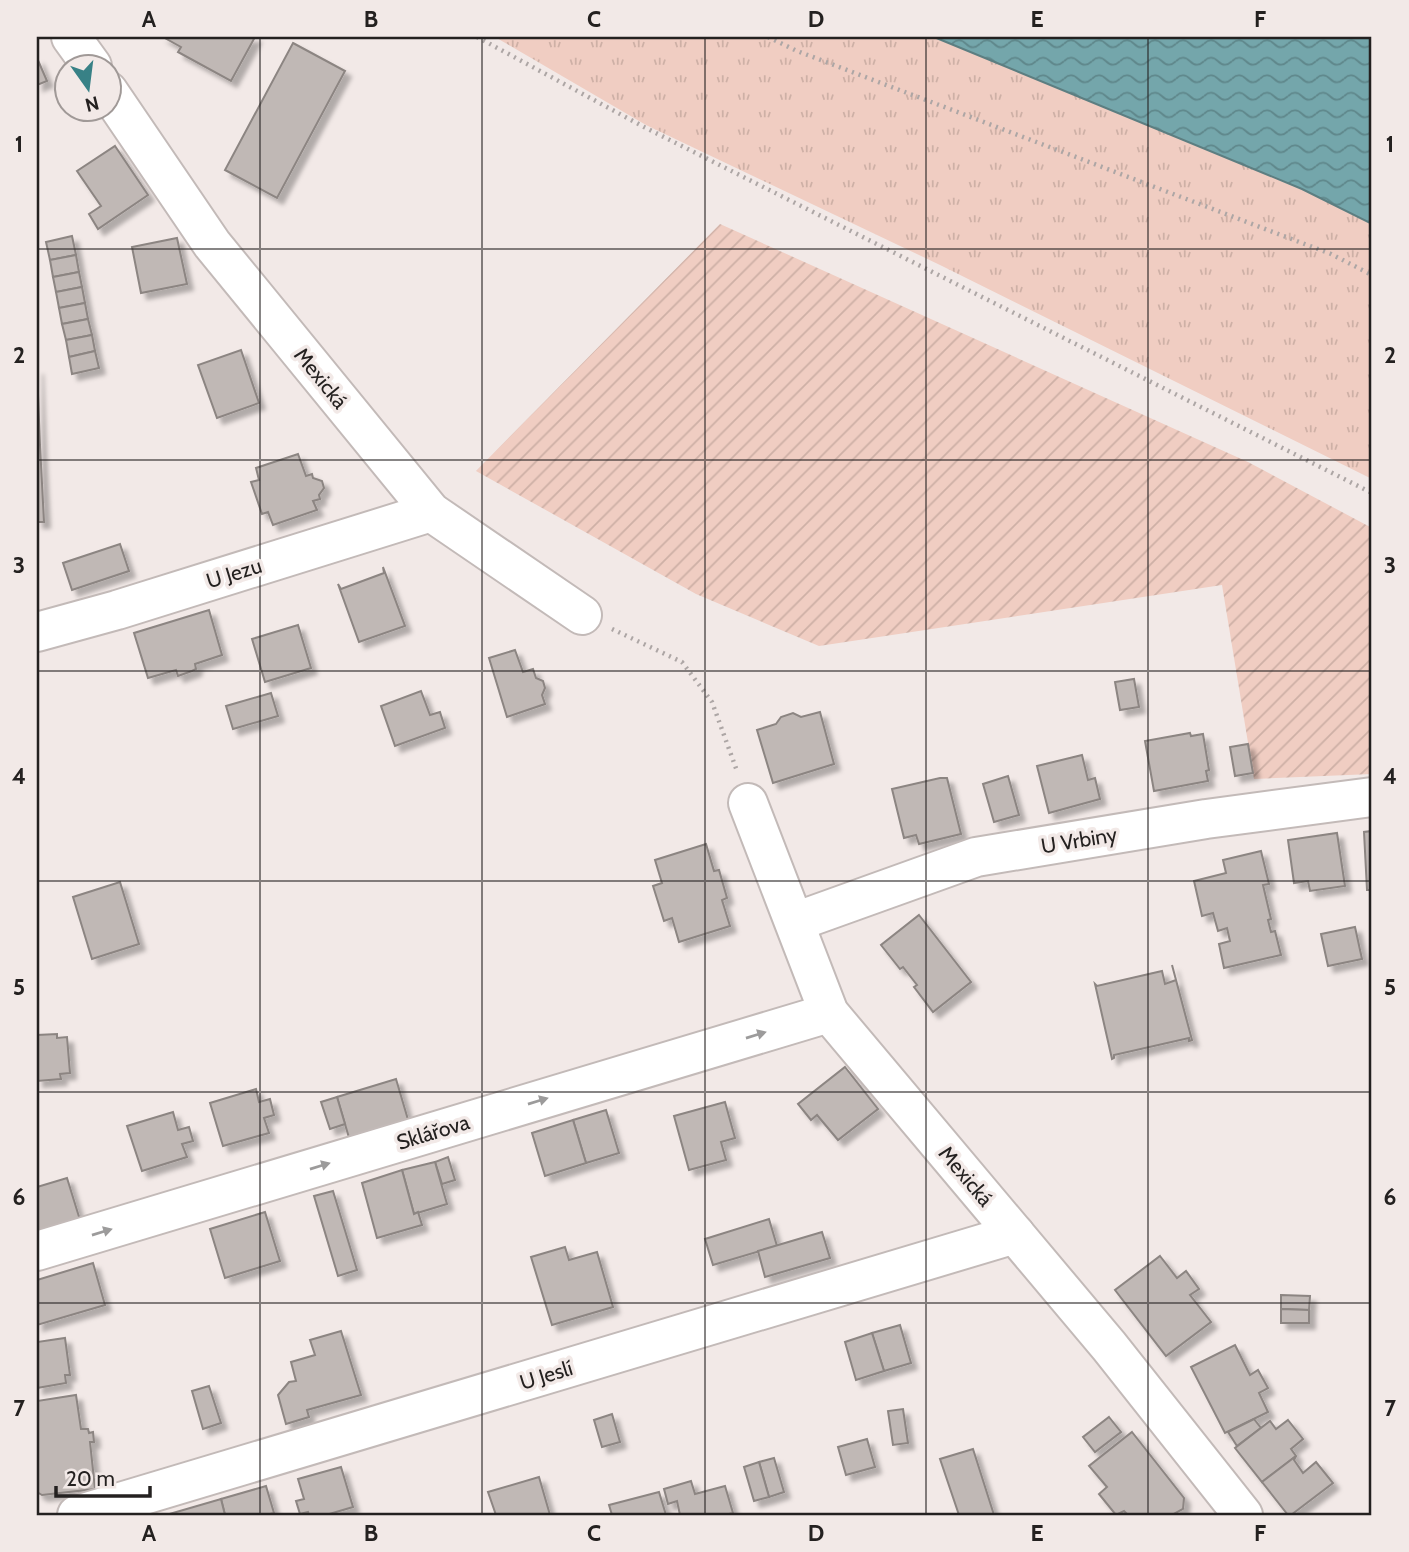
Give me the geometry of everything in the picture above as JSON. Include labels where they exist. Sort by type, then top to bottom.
[{"type":"street","points":[[71,37],[82,52]]},
{"type":"street","name":"Mexická","points":[[122,112],[212,244],[430,512],[582,615]]},
{"type":"street","name":"U Jezu","points":[[37,632],[117,610],[430,512]]},
{"type":"street","name":"U Vrbiny","points":[[795,922],[976,856],[1206,819],[1372,797]]},
{"type":"street","name":"Mexická","points":[[748,803],[829,1013],[1109,1346],[1241,1515]]},
{"type":"street","name":"Sklářova","points":[[37,1251],[829,1013]]},
{"type":"street","name":"U Jeslí","points":[[77,1515],[1015,1234]]},
{"type":"path","points":[[477,37],[657,133],[1372,493]]},
{"type":"path","points":[[768,37],[810,56],[1331,254],[1372,275]]},
{"type":"path","points":[[582,615],[682,662],[712,702],[748,803]]},
{"type":"green space","points":[[495,37],[934,37],[1302,189],[1372,224],[1372,479],[940,265],[646,125]]},
{"type":"green space","points":[[720,224],[1248,462],[1372,528],[1372,774],[1254,779],[1222,585],[819,646],[696,594],[476,471]]},
{"type":"water","points":[[934,37],[1372,37],[1372,224],[1302,189]]},
{"type":"building","points":[[163,37],[255,37],[231,81],[178,52],[181,47]]},
{"type":"building","points":[[293,43],[345,71],[277,198],[225,170]]},
{"type":"building","points":[[37,58],[47,81],[37,85]]},
{"type":"building","points":[[115,146],[148,195],[98,229],[89,214],[101,206],[77,171]]},
{"type":"building","points":[[72,236],[76,255],[50,260],[46,242]]},
{"type":"building","points":[[177,238],[187,284],[141,293],[132,247]]},
{"type":"building","points":[[76,255],[79,272],[53,277],[50,260]]},
{"type":"building","points":[[79,272],[82,287],[56,292],[53,277]]},
{"type":"building","points":[[82,287],[85,303],[59,308],[56,292]]},
{"type":"building","points":[[85,303],[88,319],[62,324],[59,308]]},
{"type":"building","points":[[88,319],[92,335],[66,340],[62,324]]},
{"type":"building","points":[[92,335],[95,351],[69,357],[66,340]]},
{"type":"building","points":[[241,350],[259,403],[217,418],[198,365]]},
{"type":"building","points":[[95,351],[99,368],[72,374],[69,357]]},
{"type":"building","points":[[37,368],[40,445],[37,445]]},
{"type":"building","points":[[37,445],[40,445],[44,522],[37,522]]},
{"type":"building","points":[[298,454],[306,476],[312,474],[313,478],[322,481],[324,488],[319,495],[320,499],[313,501],[317,510],[273,525],[268,512],[262,514],[251,482],[259,480],[256,468]]},
{"type":"building","points":[[120,544],[129,571],[72,590],[63,563]]},
{"type":"building","points":[[383,567],[405,626],[359,642],[338,584],[341,589],[384,573]]},
{"type":"building","points":[[209,610],[222,655],[195,664],[196,669],[178,676],[176,670],[148,678],[134,633]]},
{"type":"building","points":[[298,625],[311,668],[265,682],[252,639]]},
{"type":"building","points":[[515,650],[523,672],[533,669],[536,678],[543,681],[545,688],[542,695],[545,704],[507,717],[489,658]]},
{"type":"building","points":[[1134,679],[1139,707],[1120,710],[1115,682]]},
{"type":"building","points":[[421,691],[430,715],[440,712],[445,728],[395,746],[381,706]]},
{"type":"building","points":[[271,693],[278,716],[233,729],[226,706]]},
{"type":"building","points":[[820,712],[834,764],[773,783],[757,730],[776,724],[781,717],[793,713],[801,717]]},
{"type":"building","points":[[1190,733],[1191,736],[1203,734],[1209,770],[1206,771],[1208,781],[1154,791],[1145,741]]},
{"type":"building","points":[[1248,744],[1253,773],[1235,776],[1230,747]]},
{"type":"building","points":[[1082,755],[1088,780],[1095,778],[1100,799],[1049,813],[1037,766]]},
{"type":"building","points":[[1008,776],[1019,815],[994,822],[983,784]]},
{"type":"building","points":[[947,778],[961,834],[919,844],[916,835],[904,838],[892,789]]},
{"type":"building","points":[[1372,831],[1372,890],[1367,890],[1364,832]]},
{"type":"building","points":[[1337,833],[1345,886],[1310,891],[1308,881],[1294,883],[1288,840]]},
{"type":"building","points":[[706,844],[714,871],[719,870],[727,898],[722,900],[730,926],[679,942],[672,918],[664,921],[653,886],[662,883],[655,860]]},
{"type":"building","points":[[1261,851],[1269,884],[1263,885],[1271,919],[1268,920],[1271,932],[1275,931],[1281,955],[1224,968],[1219,944],[1230,941],[1227,928],[1218,931],[1213,913],[1202,916],[1194,881],[1226,873],[1223,860]]},
{"type":"building","points":[[120,882],[139,944],[92,959],[73,897]]},
{"type":"building","points":[[919,915],[971,982],[933,1012],[914,987],[917,985],[881,945]]},
{"type":"building","points":[[1355,927],[1362,959],[1328,966],[1321,934]]},
{"type":"building","points":[[1162,971],[1165,984],[1176,980],[1192,1040],[1189,1041],[1189,1038],[1114,1055],[1112,1059],[1095,984],[1097,986]]},
{"type":"building","points":[[57,1034],[57,1038],[67,1037],[70,1073],[60,1074],[61,1079],[37,1081],[37,1035]]},
{"type":"building","points":[[845,1067],[878,1109],[838,1140],[817,1115],[811,1120],[798,1104]]},
{"type":"building","points":[[396,1079],[409,1123],[350,1141],[337,1097]]},
{"type":"building","points":[[256,1089],[259,1102],[270,1099],[274,1115],[264,1118],[269,1133],[223,1146],[210,1103]]},
{"type":"building","points":[[337,1097],[345,1124],[330,1129],[321,1102]]},
{"type":"building","points":[[725,1102],[735,1138],[721,1142],[726,1160],[689,1170],[674,1116]]},
{"type":"building","points":[[606,1110],[619,1153],[586,1163],[573,1120]]},
{"type":"building","points":[[173,1112],[178,1130],[189,1127],[193,1141],[182,1144],[187,1157],[142,1171],[127,1126]]},
{"type":"building","points":[[573,1120],[586,1163],[545,1176],[532,1133]]},
{"type":"building","points":[[448,1157],[455,1180],[442,1184],[435,1162]]},
{"type":"building","points":[[435,1162],[447,1204],[414,1214],[402,1170]]},
{"type":"building","points":[[402,1170],[414,1214],[418,1212],[422,1225],[377,1238],[362,1183]]},
{"type":"building","points":[[67,1178],[80,1220],[37,1234],[37,1187]]},
{"type":"building","points":[[333,1191],[357,1270],[338,1276],[314,1196]]},
{"type":"building","points":[[265,1212],[280,1261],[225,1278],[210,1229]]},
{"type":"building","points":[[769,1219],[777,1246],[713,1265],[705,1239]]},
{"type":"building","points":[[822,1232],[830,1258],[765,1277],[758,1251]]},
{"type":"building","points":[[565,1247],[569,1260],[597,1252],[613,1307],[552,1325],[531,1257]]},
{"type":"building","points":[[1160,1256],[1177,1278],[1186,1271],[1199,1289],[1190,1295],[1211,1322],[1166,1356],[1115,1290]]},
{"type":"building","points":[[93,1263],[105,1305],[37,1325],[37,1280]]},
{"type":"building","points":[[1281,1295],[1310,1296],[1309,1310],[1281,1309]]},
{"type":"building","points":[[1281,1309],[1309,1310],[1309,1323],[1281,1323]]},
{"type":"building","points":[[900,1325],[911,1363],[884,1371],[872,1333]]},
{"type":"building","points":[[341,1331],[361,1395],[307,1410],[309,1417],[286,1424],[278,1395],[289,1382],[296,1381],[291,1362],[315,1355],[310,1340]]},
{"type":"building","points":[[872,1333],[884,1371],[856,1380],[845,1342]]},
{"type":"building","points":[[65,1338],[70,1375],[65,1375],[66,1383],[37,1388],[37,1342]]},
{"type":"building","points":[[1235,1345],[1250,1375],[1258,1370],[1268,1388],[1259,1393],[1268,1412],[1225,1433],[1191,1367]]},
{"type":"building","points":[[209,1386],[221,1423],[203,1429],[192,1391]]},
{"type":"building","points":[[76,1395],[81,1429],[93,1432],[94,1442],[90,1442],[95,1489],[42,1495],[37,1492],[37,1401]]},
{"type":"building","points":[[903,1409],[908,1443],[893,1445],[888,1411]]},
{"type":"building","points":[[612,1414],[620,1442],[602,1447],[594,1420]]},
{"type":"building","points":[[1109,1417],[1121,1432],[1095,1452],[1083,1437]]},
{"type":"building","points":[[1254,1419],[1261,1428],[1237,1446],[1228,1432]]},
{"type":"building","points":[[1288,1420],[1303,1439],[1291,1449],[1296,1456],[1262,1482],[1235,1448],[1270,1421],[1276,1429]]},
{"type":"building","points":[[1132,1432],[1184,1498],[1183,1509],[1172,1515],[1128,1515],[1124,1511],[1116,1515],[1099,1494],[1107,1487],[1089,1466]]},
{"type":"building","points":[[867,1439],[875,1467],[846,1475],[838,1447]]},
{"type":"building","points":[[973,1449],[994,1515],[959,1515],[940,1459]]},
{"type":"building","points":[[1296,1456],[1294,1460],[1303,1473],[1316,1462],[1333,1483],[1288,1515],[1262,1482]]},
{"type":"building","points":[[774,1458],[784,1492],[769,1497],[759,1462]]},
{"type":"building","points":[[759,1462],[769,1497],[754,1501],[744,1467]]},
{"type":"building","points":[[341,1467],[353,1507],[326,1515],[309,1515],[308,1512],[300,1514],[296,1501],[304,1499],[298,1479]]},
{"type":"building","points":[[539,1477],[550,1515],[496,1515],[488,1492]]},
{"type":"building","points":[[691,1481],[695,1494],[725,1486],[733,1513],[680,1515],[677,1501],[668,1504],[664,1489]]},
{"type":"building","points":[[266,1486],[274,1513],[225,1515],[221,1499]]},
{"type":"building","points":[[659,1492],[666,1515],[612,1515],[609,1505]]},
{"type":"building","points":[[221,1499],[225,1515],[166,1515]]}]
